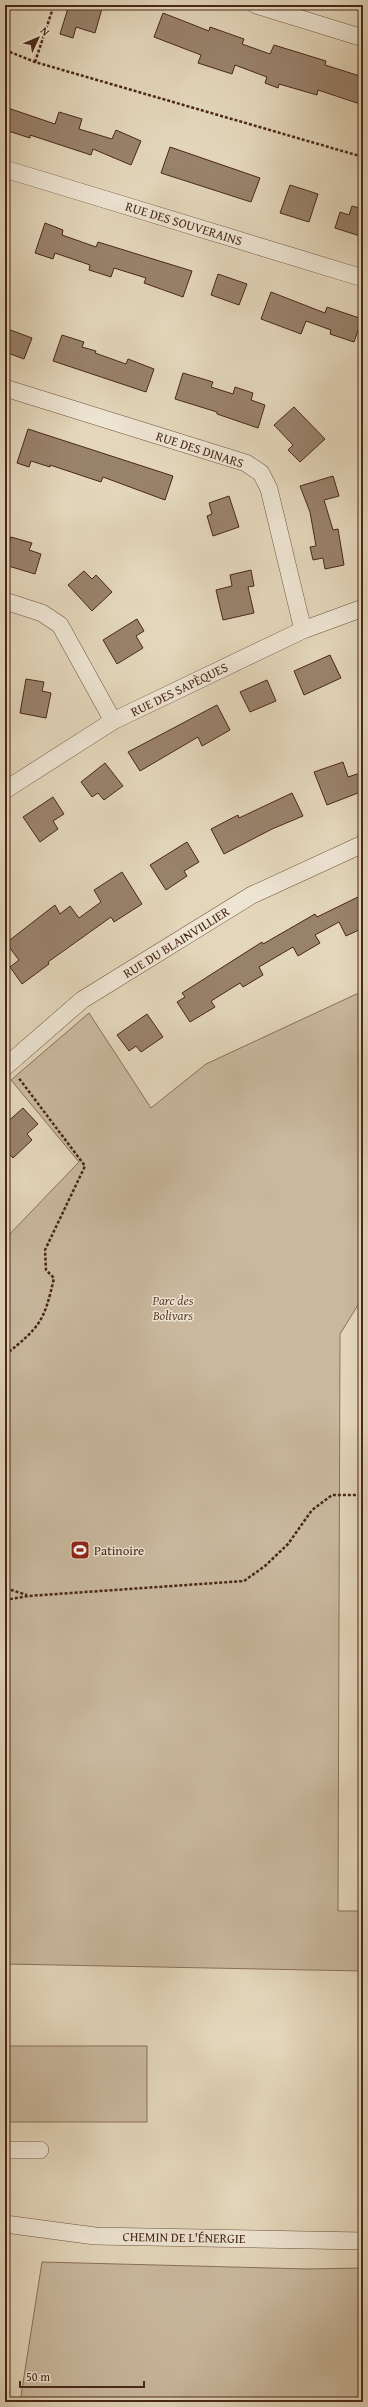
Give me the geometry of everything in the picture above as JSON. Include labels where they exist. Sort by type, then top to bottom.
[{"type":"street","points":[[262,6],[363,38]]},
{"type":"street","name":"RUE DES SOUVERAINS","points":[[5,169],[363,278]]},
{"type":"street","name":"RUE DES DINARS","points":[[5,388],[246,463],[261,473],[269,489],[303,630]]},
{"type":"street","points":[[5,601],[42,613],[60,625],[113,721]]},
{"type":"street","name":"RUE DES SAPÈQUES","points":[[5,790],[113,721],[303,630],[363,608]]},
{"type":"street","name":"RUE DU BLAINVILLIER","points":[[7,1066],[82,1000],[252,895],[363,844]]},
{"type":"street","points":[[5,2150],[40,2150]]},
{"type":"street","name":"CHEMIN DE L'ÉNERGIE","points":[[5,2224],[95,2236],[363,2241]]},
{"type":"path","points":[[35,62],[54,5]]},
{"type":"path","points":[[5,50],[35,62],[363,157]]},
{"type":"path","points":[[5,1355],[33,1333],[46,1311],[54,1278],[46,1270],[45,1250],[85,1166],[7,1066]]},
{"type":"path","points":[[5,1600],[28,1596],[244,1581],[265,1566],[288,1544],[312,1510],[332,1495],[363,1495]]},
{"type":"path","points":[[5,1542],[8,1589],[28,1596]]},
{"type":"path","points":[[8,2113],[8,2129]]},
{"type":"green space","name":"Parc des Bolivars","points":[[363,991],[363,1297],[340,1334],[338,1911],[363,1911],[363,1971],[5,1964],[5,1239],[79,1162],[11,1080],[89,1013],[151,1108],[206,1064]]},
{"type":"green space","points":[[5,2046],[147,2046],[147,2122],[5,2122]]},
{"type":"green space","points":[[42,2262],[308,2269],[363,2268],[363,2402],[20,2402]]},
{"type":"building","points":[[69,5],[103,5],[95,33],[76,27],[73,38],[60,34]]},
{"type":"building","points":[[163,13],[209,31],[210,27],[244,39],[242,44],[270,54],[274,45],[326,61],[325,65],[363,77],[363,105],[318,90],[317,95],[279,84],[278,88],[265,83],[267,77],[235,65],[232,74],[198,63],[201,55],[154,37]]},
{"type":"building","points":[[5,107],[55,124],[59,112],[82,119],[79,129],[112,139],[116,130],[141,141],[131,165],[93,149],[91,155],[30,135],[30,138],[5,130]]},
{"type":"building","points":[[170,147],[260,178],[251,202],[161,173]]},
{"type":"building","points":[[290,185],[318,194],[309,222],[280,213]]},
{"type":"building","points":[[352,206],[363,209],[363,237],[335,228],[340,212],[349,215]]},
{"type":"building","points":[[45,223],[63,230],[62,235],[96,247],[98,242],[192,271],[183,297],[144,283],[146,278],[114,268],[111,277],[89,270],[90,265],[55,253],[53,259],[35,253]]},
{"type":"building","points":[[218,274],[247,284],[239,305],[211,295]]},
{"type":"building","points":[[271,292],[325,313],[327,307],[362,319],[354,342],[330,334],[331,330],[306,321],[301,334],[261,319]]},
{"type":"building","points":[[5,328],[32,338],[24,359],[5,352]]},
{"type":"building","points":[[62,335],[84,342],[82,347],[96,351],[95,353],[126,364],[128,359],[154,369],[146,392],[53,361]]},
{"type":"building","points":[[183,373],[213,382],[211,387],[233,394],[235,387],[253,393],[251,400],[265,405],[258,428],[217,414],[217,412],[175,399]]},
{"type":"building","points":[[294,407],[325,439],[300,462],[288,450],[293,445],[274,425]]},
{"type":"building","points":[[28,429],[173,476],[165,500],[103,477],[101,482],[50,465],[50,467],[31,461],[29,467],[17,463]]},
{"type":"building","points":[[333,476],[339,496],[324,500],[333,530],[338,529],[344,565],[325,569],[323,558],[313,560],[310,547],[316,546],[310,512],[300,486]]},
{"type":"building","points":[[229,496],[239,527],[213,536],[207,516],[212,514],[209,503]]},
{"type":"building","points":[[11,537],[32,543],[29,550],[41,554],[35,574],[5,565],[5,556]]},
{"type":"building","points":[[251,570],[254,586],[248,587],[254,613],[223,620],[216,590],[232,586],[230,575]]},
{"type":"building","points":[[84,571],[92,579],[96,575],[112,592],[92,611],[68,585]]},
{"type":"building","points":[[137,619],[144,631],[136,636],[143,648],[117,664],[103,640]]},
{"type":"building","points":[[330,655],[341,678],[304,695],[294,671]]},
{"type":"building","points":[[26,679],[44,682],[42,691],[51,693],[46,718],[20,713]]},
{"type":"building","points":[[267,680],[276,701],[250,712],[240,692]]},
{"type":"building","points":[[217,705],[230,730],[202,746],[198,737],[140,771],[128,752]]},
{"type":"building","points":[[343,762],[348,777],[363,772],[363,791],[327,805],[314,772]]},
{"type":"building","points":[[105,763],[123,786],[104,800],[98,793],[92,797],[81,782]]},
{"type":"building","points":[[292,793],[303,816],[272,829],[224,854],[211,829],[238,815],[239,818]]},
{"type":"building","points":[[53,797],[64,814],[53,821],[58,829],[40,842],[23,817]]},
{"type":"building","points":[[187,842],[199,862],[184,871],[187,876],[166,890],[150,865]]},
{"type":"building","points":[[122,872],[142,904],[114,922],[111,917],[48,962],[49,964],[22,984],[10,967],[19,960],[6,943],[55,905],[60,914],[70,906],[79,918],[101,902],[94,890]]},
{"type":"building","points":[[358,897],[363,908],[363,928],[346,936],[339,922],[315,935],[320,943],[298,956],[293,947],[259,967],[263,975],[243,987],[240,983],[211,1001],[215,1007],[190,1022],[177,1002],[185,997],[182,993],[262,942],[263,944],[315,914],[317,917]]},
{"type":"building","points":[[147,1014],[163,1037],[141,1052],[136,1046],[129,1051],[117,1035]]},
{"type":"building","points":[[23,1108],[38,1124],[27,1134],[32,1140],[13,1158],[5,1149],[5,1124]]},
{"type":"place","name":"Patinoire","points":[[80,1550]]}]
